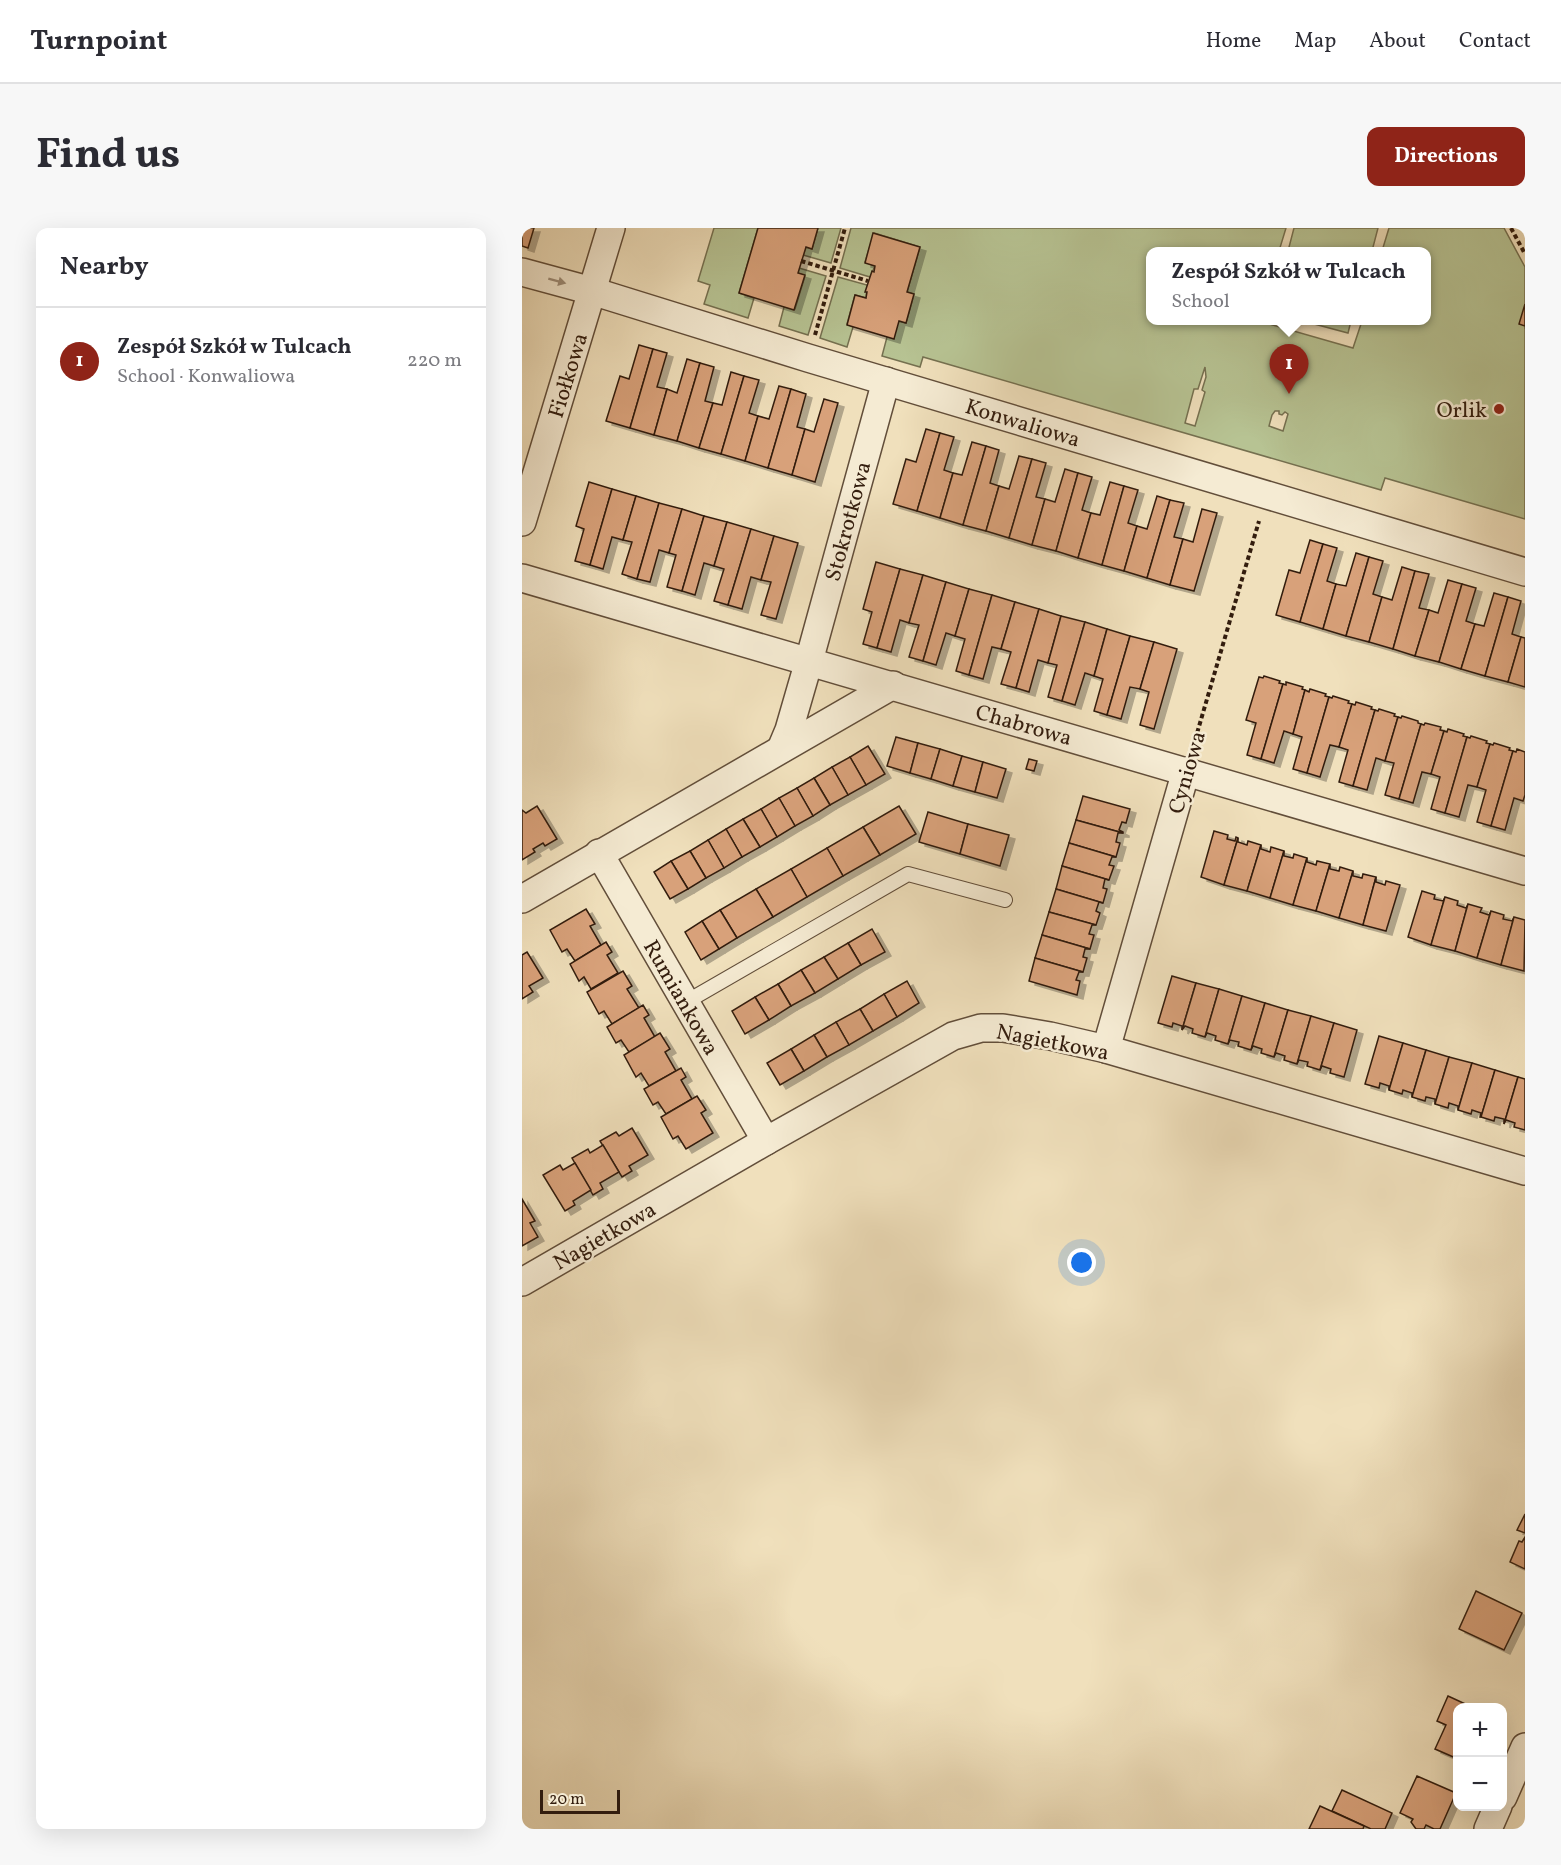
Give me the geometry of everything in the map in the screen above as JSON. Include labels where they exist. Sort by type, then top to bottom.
[{"type":"street","name":"Fiołkowa","points":[[522,522],[611,228]]},
{"type":"street","name":"Konwaliowa","points":[[522,272],[592,291],[1525,573]]},
{"type":"street","name":"Stokrotkowa","points":[[781,750],[809,661],[886,381]]},
{"type":"street","name":"Chabrowa","points":[[522,578],[1525,871]]},
{"type":"street","points":[[522,899],[893,686]]},
{"type":"street","name":"Cyniowa","points":[[1106,1050],[1186,771]]},
{"type":"street","name":"Rumiankowa","points":[[599,854],[766,1141]]},
{"type":"street","name":"Nagietkowa","points":[[522,1282],[953,1036],[981,1028],[1003,1028],[1050,1036],[1106,1050],[1525,1172]]},
{"type":"street","points":[[1507,1788],[1525,1747]]},
{"type":"street","points":[[1488,1829],[1496,1811]]},
{"type":"lane","points":[[686,1002],[908,874],[1005,900]]},
{"type":"path","points":[[808,358],[845,228]]},
{"type":"path","points":[[1511,228],[1525,254]]},
{"type":"path","points":[[801,261],[868,281]]},
{"type":"path","name":"Cyniowa","points":[[1186,771],[1267,494]]},
{"type":"green space","points":[[714,228],[758,228],[739,293],[754,298],[748,318],[704,304],[710,285],[698,281]]},
{"type":"green space","points":[[818,228],[841,228],[831,263],[803,255],[806,247],[812,249]]},
{"type":"green space","points":[[851,228],[1286,228],[1280,247],[1146,247],[1146,325],[1273,325],[1353,348],[1361,325],[1431,325],[1431,247],[1383,247],[1389,228],[1504,228],[1525,267],[1525,519],[1385,478],[1381,490],[923,357],[920,367],[882,356],[887,337],[899,321],[906,323],[914,294],[907,292],[920,247],[874,233],[865,262],[875,266],[870,277],[840,268]],"holes":[[[1205,367],[1206,377],[1202,390],[1205,392],[1195,426],[1185,423],[1194,389],[1198,389]],[[1275,411],[1279,411],[1279,414],[1282,415],[1285,412],[1288,414],[1283,431],[1269,426],[1272,415]]]},
{"type":"green space","points":[[1294,228],[1378,228],[1373,247],[1289,247]]},
{"type":"green space","points":[[799,268],[826,276],[808,335],[779,326],[784,307],[795,309],[805,276],[798,273]]},
{"type":"green space","points":[[838,277],[867,285],[866,298],[855,295],[847,324],[853,327],[847,347],[820,338]]},
{"type":"green space","points":[[1318,325],[1350,325],[1348,333]]},
{"type":"building","points":[[522,228],[534,228],[528,248],[522,246]]},
{"type":"building","points":[[758,228],[818,228],[812,249],[806,247],[798,273],[805,275],[794,310],[739,293]]},
{"type":"building","points":[[873,233],[920,247],[907,292],[914,294],[906,323],[899,321],[894,339],[847,325],[855,295],[866,298],[867,292],[865,292],[872,271],[874,272],[875,266],[865,263]]},
{"type":"building","points":[[1525,304],[1525,326],[1519,324]]},
{"type":"building","points":[[639,345],[653,349],[630,428],[606,421],[620,376],[629,379]]},
{"type":"building","points":[[653,349],[667,353],[657,387],[667,389],[654,435],[630,428]]},
{"type":"building","points":[[687,359],[700,363],[677,441],[654,435],[667,389],[677,393]]},
{"type":"building","points":[[700,363],[714,367],[705,401],[713,403],[699,448],[677,441]]},
{"type":"building","points":[[731,372],[744,376],[721,454],[699,448],[713,403],[722,405]]},
{"type":"building","points":[[744,376],[759,380],[749,413],[758,416],[745,461],[721,454]]},
{"type":"building","points":[[779,386],[791,389],[768,468],[745,461],[758,416],[769,419]]},
{"type":"building","points":[[791,389],[806,394],[797,427],[805,429],[792,475],[768,468]]},
{"type":"building","points":[[824,399],[838,403],[815,482],[792,475],[805,429],[814,432]]},
{"type":"building","points":[[926,429],[940,433],[917,511],[893,504],[906,459],[916,462]]},
{"type":"building","points":[[940,433],[954,437],[944,470],[953,473],[940,518],[917,511]]},
{"type":"building","points":[[972,442],[986,446],[963,525],[940,518],[953,473],[962,475]]},
{"type":"building","points":[[986,446],[999,450],[990,483],[999,486],[986,531],[963,525]]},
{"type":"building","points":[[1019,456],[1032,459],[1009,538],[986,531],[999,486],[1009,489]]},
{"type":"building","points":[[1032,459],[1046,463],[1036,497],[1045,499],[1032,545],[1009,538]]},
{"type":"building","points":[[1065,469],[1078,473],[1056,551],[1032,545],[1045,499],[1055,502]]},
{"type":"building","points":[[1078,473],[1092,477],[1082,510],[1091,513],[1078,558],[1056,551]]},
{"type":"building","points":[[589,482],[612,489],[590,565],[575,561],[584,529],[576,526]]},
{"type":"building","points":[[1110,482],[1124,486],[1102,565],[1078,558],[1091,513],[1100,515]]},
{"type":"building","points":[[1124,486],[1138,490],[1128,523],[1137,526],[1124,571],[1102,565]]},
{"type":"building","points":[[612,489],[636,496],[623,540],[612,537],[603,569],[590,565]]},
{"type":"building","points":[[636,496],[659,503],[637,579],[622,574],[632,542],[623,540]]},
{"type":"building","points":[[1157,496],[1170,500],[1147,578],[1124,571],[1137,526],[1147,529]]},
{"type":"building","points":[[1170,500],[1184,503],[1174,537],[1183,539],[1170,585],[1147,578]]},
{"type":"building","points":[[659,503],[682,509],[669,553],[659,550],[650,582],[637,579]]},
{"type":"building","points":[[682,509],[704,516],[682,591],[667,587],[676,555],[669,553]]},
{"type":"building","points":[[1202,509],[1217,513],[1194,591],[1170,585],[1183,539],[1193,542]]},
{"type":"building","points":[[704,516],[727,522],[714,566],[704,563],[695,595],[682,591]]},
{"type":"building","points":[[727,522],[751,529],[728,605],[714,601],[724,569],[714,566]]},
{"type":"building","points":[[751,529],[774,536],[761,580],[751,577],[742,609],[728,605]]},
{"type":"building","points":[[774,536],[798,543],[776,619],[761,615],[771,582],[761,580]]},
{"type":"building","points":[[1310,540],[1323,544],[1300,622],[1276,615],[1289,570],[1300,573]]},
{"type":"building","points":[[1323,544],[1337,548],[1327,581],[1336,584],[1323,629],[1300,622]]},
{"type":"building","points":[[1356,553],[1369,557],[1346,636],[1323,629],[1336,584],[1346,586]]},
{"type":"building","points":[[1369,557],[1383,561],[1373,594],[1382,597],[1369,642],[1346,636]]},
{"type":"building","points":[[876,562],[900,569],[877,648],[863,644],[872,612],[863,609]]},
{"type":"building","points":[[1402,567],[1415,571],[1393,649],[1369,642],[1382,597],[1392,600]]},
{"type":"building","points":[[900,569],[923,575],[909,623],[900,620],[891,652],[877,648]]},
{"type":"building","points":[[1415,571],[1429,574],[1419,608],[1429,610],[1415,656],[1393,649]]},
{"type":"building","points":[[923,575],[946,582],[923,661],[909,657],[919,625],[909,623]]},
{"type":"building","points":[[1448,580],[1462,584],[1439,662],[1415,656],[1429,610],[1438,613]]},
{"type":"building","points":[[946,582],[969,589],[955,636],[946,633],[936,665],[923,661]]},
{"type":"building","points":[[1462,584],[1476,588],[1466,621],[1475,624],[1461,669],[1439,662]]},
{"type":"building","points":[[969,589],[992,595],[969,675],[956,671],[965,639],[955,636]]},
{"type":"building","points":[[1494,593],[1508,597],[1485,676],[1461,669],[1475,624],[1484,626]]},
{"type":"building","points":[[992,595],[1015,602],[1001,649],[992,647],[983,679],[969,675]]},
{"type":"building","points":[[1508,597],[1521,601],[1512,634],[1521,637],[1508,682],[1485,676]]},
{"type":"building","points":[[1015,602],[1039,609],[1016,688],[1001,684],[1011,652],[1001,649]]},
{"type":"building","points":[[1039,609],[1061,616],[1048,663],[1038,660],[1029,692],[1016,688]]},
{"type":"building","points":[[1061,616],[1085,622],[1062,701],[1048,697],[1057,665],[1048,663]]},
{"type":"building","points":[[1085,622],[1107,629],[1094,676],[1085,673],[1075,705],[1062,701]]},
{"type":"building","points":[[1107,629],[1130,636],[1107,715],[1094,711],[1103,679],[1094,676]]},
{"type":"building","points":[[1130,636],[1154,642],[1140,689],[1130,687],[1121,719],[1107,715]]},
{"type":"building","points":[[1521,637],[1525,638],[1525,687],[1508,682]]},
{"type":"building","points":[[1154,642],[1177,649],[1154,729],[1140,725],[1149,692],[1140,689]]},
{"type":"building","points":[[1264,676],[1283,684],[1261,759],[1247,755],[1256,723],[1246,720],[1259,677]]},
{"type":"building","points":[[1286,682],[1303,687],[1302,689],[1305,690],[1293,734],[1284,731],[1274,763],[1261,759],[1283,684],[1286,685]]},
{"type":"building","points":[[1310,689],[1329,697],[1307,773],[1293,769],[1302,737],[1293,734],[1305,690],[1309,692]]},
{"type":"building","points":[[1333,696],[1352,704],[1339,747],[1330,745],[1320,777],[1307,773],[1329,697]]},
{"type":"building","points":[[1356,702],[1375,710],[1353,786],[1339,782],[1348,750],[1339,747],[1352,704],[1355,705]]},
{"type":"building","points":[[1379,709],[1398,717],[1385,761],[1376,758],[1367,790],[1353,786],[1375,710]]},
{"type":"building","points":[[1402,716],[1421,724],[1399,799],[1385,795],[1394,763],[1385,761],[1398,717]]},
{"type":"building","points":[[1421,724],[1441,727],[1440,730],[1444,731],[1431,774],[1422,772],[1413,803],[1399,799]]},
{"type":"building","points":[[1448,729],[1467,737],[1445,813],[1431,809],[1440,777],[1431,774],[1444,731],[1447,732]]},
{"type":"building","points":[[1471,736],[1490,744],[1477,787],[1468,785],[1459,817],[1445,813],[1467,737]]},
{"type":"building","points":[[896,737],[918,743],[910,773],[887,766]]},
{"type":"building","points":[[918,743],[940,749],[931,779],[910,773]]},
{"type":"building","points":[[1494,743],[1513,751],[1491,826],[1477,822],[1486,790],[1477,787],[1490,744]]},
{"type":"building","points":[[868,746],[885,774],[866,785],[850,757]]},
{"type":"building","points":[[940,749],[962,756],[953,786],[931,779]]},
{"type":"building","points":[[1517,749],[1525,752],[1525,795],[1523,801],[1514,798],[1505,830],[1491,826],[1513,751],[1516,752]]},
{"type":"building","points":[[962,756],[983,762],[975,792],[953,786]]},
{"type":"building","points":[[850,757],[866,785],[848,795],[832,767]]},
{"type":"building","points":[[1029,759],[1037,761],[1034,771],[1026,769]]},
{"type":"building","points":[[983,762],[1006,769],[997,798],[975,792]]},
{"type":"building","points":[[832,767],[848,795],[830,805],[814,778]]},
{"type":"building","points":[[814,778],[830,805],[813,816],[797,788]]},
{"type":"building","points":[[797,788],[813,816],[795,826],[779,798]]},
{"type":"building","points":[[1083,796],[1130,809],[1126,823],[1122,822],[1119,830],[1123,833],[1076,820]]},
{"type":"building","points":[[779,798],[795,826],[777,837],[761,809]]},
{"type":"building","points":[[537,806],[557,839],[545,846],[543,843],[533,849],[535,852],[522,860],[522,810],[526,813]]},
{"type":"building","points":[[899,806],[916,834],[880,855],[863,827]]},
{"type":"building","points":[[761,809],[777,837],[760,847],[743,819]]},
{"type":"building","points":[[928,812],[968,824],[960,854],[919,842]]},
{"type":"building","points":[[743,819],[760,847],[742,857],[726,829]]},
{"type":"building","points":[[1076,820],[1123,833],[1118,833],[1116,842],[1120,843],[1116,857],[1069,843]]},
{"type":"building","points":[[968,824],[1009,835],[1000,866],[960,854]]},
{"type":"building","points":[[863,827],[880,855],[843,876],[827,848]]},
{"type":"building","points":[[726,829],[742,857],[724,868],[708,840]]},
{"type":"building","points":[[1214,831],[1228,835],[1227,839],[1235,841],[1236,837],[1238,838],[1224,885],[1201,877]]},
{"type":"building","points":[[1238,838],[1238,842],[1247,845],[1248,841],[1261,845],[1247,891],[1224,885]]},
{"type":"building","points":[[708,840],[724,868],[706,878],[690,851]]},
{"type":"building","points":[[1069,843],[1116,857],[1112,857],[1109,865],[1114,866],[1109,880],[1062,866]]},
{"type":"building","points":[[1261,845],[1261,849],[1270,852],[1271,847],[1284,851],[1270,898],[1247,891]]},
{"type":"building","points":[[827,848],[843,876],[807,897],[791,869]]},
{"type":"building","points":[[690,851],[706,878],[688,889],[671,861]]},
{"type":"building","points":[[1284,851],[1284,856],[1293,858],[1294,854],[1307,858],[1293,905],[1270,898]]},
{"type":"building","points":[[1307,858],[1307,862],[1316,865],[1317,861],[1330,864],[1316,911],[1293,905]]},
{"type":"building","points":[[671,861],[688,889],[670,899],[654,872]]},
{"type":"building","points":[[1330,864],[1330,869],[1339,871],[1340,867],[1353,871],[1339,918],[1316,911]]},
{"type":"building","points":[[1062,866],[1109,880],[1105,879],[1103,888],[1107,889],[1103,903],[1056,889]]},
{"type":"building","points":[[791,869],[807,897],[773,917],[756,889]]},
{"type":"building","points":[[1353,871],[1353,876],[1362,878],[1363,874],[1376,877],[1363,925],[1339,918]]},
{"type":"building","points":[[1376,877],[1376,882],[1385,885],[1386,881],[1400,885],[1386,931],[1363,925]]},
{"type":"building","points":[[756,889],[773,917],[737,938],[720,910]]},
{"type":"building","points":[[1056,889],[1103,903],[1099,902],[1096,911],[1100,913],[1096,925],[1049,912]]},
{"type":"building","points":[[1422,891],[1435,895],[1434,899],[1443,901],[1445,897],[1431,945],[1408,937]]},
{"type":"building","points":[[1445,897],[1458,901],[1457,905],[1466,908],[1468,904],[1455,951],[1431,945]]},
{"type":"building","points":[[1468,904],[1482,908],[1480,912],[1489,915],[1491,911],[1477,958],[1455,951]]},
{"type":"building","points":[[586,909],[595,924],[590,926],[601,945],[575,961],[567,949],[562,952],[550,930]]},
{"type":"building","points":[[720,910],[737,938],[719,949],[702,921]]},
{"type":"building","points":[[1491,911],[1504,915],[1503,919],[1512,921],[1514,917],[1501,965],[1477,958]]},
{"type":"building","points":[[1049,912],[1096,925],[1092,925],[1089,934],[1094,935],[1090,949],[1042,935]]},
{"type":"building","points":[[1514,917],[1525,920],[1524,971],[1501,965]]},
{"type":"building","points":[[702,921],[719,949],[701,960],[685,932]]},
{"type":"building","points":[[872,929],[885,952],[861,965],[848,943]]},
{"type":"building","points":[[1042,935],[1090,949],[1085,949],[1083,957],[1087,958],[1083,972],[1035,958]]},
{"type":"building","points":[[606,942],[612,952],[607,955],[618,973],[591,989],[584,977],[579,981],[570,964]]},
{"type":"building","points":[[848,943],[861,965],[838,979],[824,957]]},
{"type":"building","points":[[527,952],[543,978],[529,986],[533,992],[522,999],[522,955]]},
{"type":"building","points":[[824,957],[838,979],[815,993],[801,970]]},
{"type":"building","points":[[1035,958],[1083,972],[1079,972],[1076,980],[1080,981],[1077,995],[1029,981]]},
{"type":"building","points":[[801,970],[815,993],[791,1006],[778,984]]},
{"type":"building","points":[[623,971],[632,986],[627,989],[639,1008],[612,1024],[604,1011],[599,1014],[587,992]]},
{"type":"building","points":[[1172,976],[1196,983],[1182,1030],[1182,1026],[1173,1023],[1172,1027],[1158,1023]]},
{"type":"building","points":[[907,981],[919,1003],[897,1017],[884,994]]},
{"type":"building","points":[[1196,983],[1219,989],[1205,1037],[1192,1033],[1193,1029],[1185,1026],[1182,1030]]},
{"type":"building","points":[[778,984],[791,1006],[769,1020],[755,997]]},
{"type":"building","points":[[1219,989],[1242,996],[1228,1044],[1215,1040],[1216,1036],[1207,1033],[1205,1037]]},
{"type":"building","points":[[884,994],[897,1017],[873,1031],[860,1009]]},
{"type":"building","points":[[1242,996],[1265,1003],[1251,1050],[1238,1046],[1239,1042],[1230,1040],[1228,1044]]},
{"type":"building","points":[[755,997],[769,1020],[745,1034],[732,1011]]},
{"type":"building","points":[[1265,1003],[1288,1010],[1274,1057],[1261,1053],[1262,1049],[1253,1046],[1251,1050]]},
{"type":"building","points":[[643,1005],[649,1015],[644,1018],[655,1037],[629,1052],[621,1040],[616,1043],[607,1027]]},
{"type":"building","points":[[860,1009],[873,1031],[849,1045],[836,1022]]},
{"type":"building","points":[[1288,1010],[1311,1016],[1297,1064],[1284,1060],[1285,1056],[1276,1053],[1274,1057]]},
{"type":"building","points":[[1311,1016],[1334,1023],[1320,1070],[1307,1066],[1308,1062],[1299,1060],[1297,1064]]},
{"type":"building","points":[[836,1022],[849,1045],[827,1057],[814,1035]]},
{"type":"building","points":[[1334,1023],[1357,1030],[1344,1077],[1330,1073],[1331,1069],[1322,1066],[1320,1070]]},
{"type":"building","points":[[660,1033],[670,1049],[665,1052],[676,1071],[649,1086],[641,1073],[636,1077],[624,1055]]},
{"type":"building","points":[[814,1035],[827,1057],[804,1071],[791,1049]]},
{"type":"building","points":[[1379,1036],[1403,1043],[1389,1090],[1389,1086],[1380,1083],[1379,1088],[1365,1084]]},
{"type":"building","points":[[1403,1043],[1426,1050],[1412,1097],[1412,1093],[1403,1090],[1402,1094],[1389,1090]]},
{"type":"building","points":[[791,1049],[804,1071],[780,1085],[767,1063]]},
{"type":"building","points":[[1426,1050],[1449,1057],[1435,1104],[1435,1099],[1426,1097],[1425,1101],[1412,1097]]},
{"type":"building","points":[[1449,1057],[1472,1063],[1458,1110],[1458,1106],[1449,1103],[1448,1108],[1435,1104]]},
{"type":"building","points":[[1472,1063],[1495,1070],[1481,1117],[1481,1113],[1472,1110],[1471,1114],[1458,1110]]},
{"type":"building","points":[[681,1068],[686,1077],[681,1080],[692,1099],[666,1114],[658,1102],[653,1105],[644,1089]]},
{"type":"building","points":[[1495,1070],[1518,1077],[1504,1124],[1504,1119],[1495,1117],[1494,1121],[1481,1117]]},
{"type":"building","points":[[1518,1077],[1525,1079],[1525,1130],[1514,1127],[1515,1123],[1506,1120],[1504,1124]]},
{"type":"building","points":[[697,1096],[706,1110],[701,1113],[713,1133],[686,1149],[678,1136],[673,1139],[661,1117]]},
{"type":"building","points":[[632,1128],[648,1155],[629,1166],[632,1171],[622,1177],[600,1141],[616,1132],[619,1136]]},
{"type":"building","points":[[603,1145],[619,1172],[600,1183],[603,1189],[593,1195],[572,1158],[588,1149],[590,1153]]},
{"type":"building","points":[[575,1163],[591,1190],[573,1201],[575,1205],[565,1211],[543,1175],[560,1165],[563,1170]]},
{"type":"building","points":[[522,1199],[535,1221],[530,1223],[538,1237],[522,1246]]},
{"type":"building","points":[[1525,1514],[1525,1533],[1517,1530]]},
{"type":"building","points":[[1525,1537],[1525,1569],[1510,1562],[1519,1541],[1522,1542]]},
{"type":"building","points":[[1476,1591],[1522,1613],[1504,1650],[1459,1629]]},
{"type":"building","points":[[1448,1696],[1463,1703],[1453,1703],[1453,1757],[1435,1749],[1446,1725],[1437,1721]]},
{"type":"building","points":[[1417,1776],[1453,1792],[1453,1800],[1440,1829],[1426,1825],[1424,1829],[1416,1829],[1411,1822],[1413,1819],[1400,1813]]},
{"type":"building","points":[[1342,1790],[1392,1813],[1385,1829],[1371,1829],[1332,1811]]},
{"type":"building","points":[[1320,1806],[1364,1826],[1363,1829],[1309,1829]]},
{"type":"place","name":"Zespół Szkół w Tulcach","points":[[1289,394]]},
{"type":"place","name":"Orlik","points":[[1499,409]]}]
